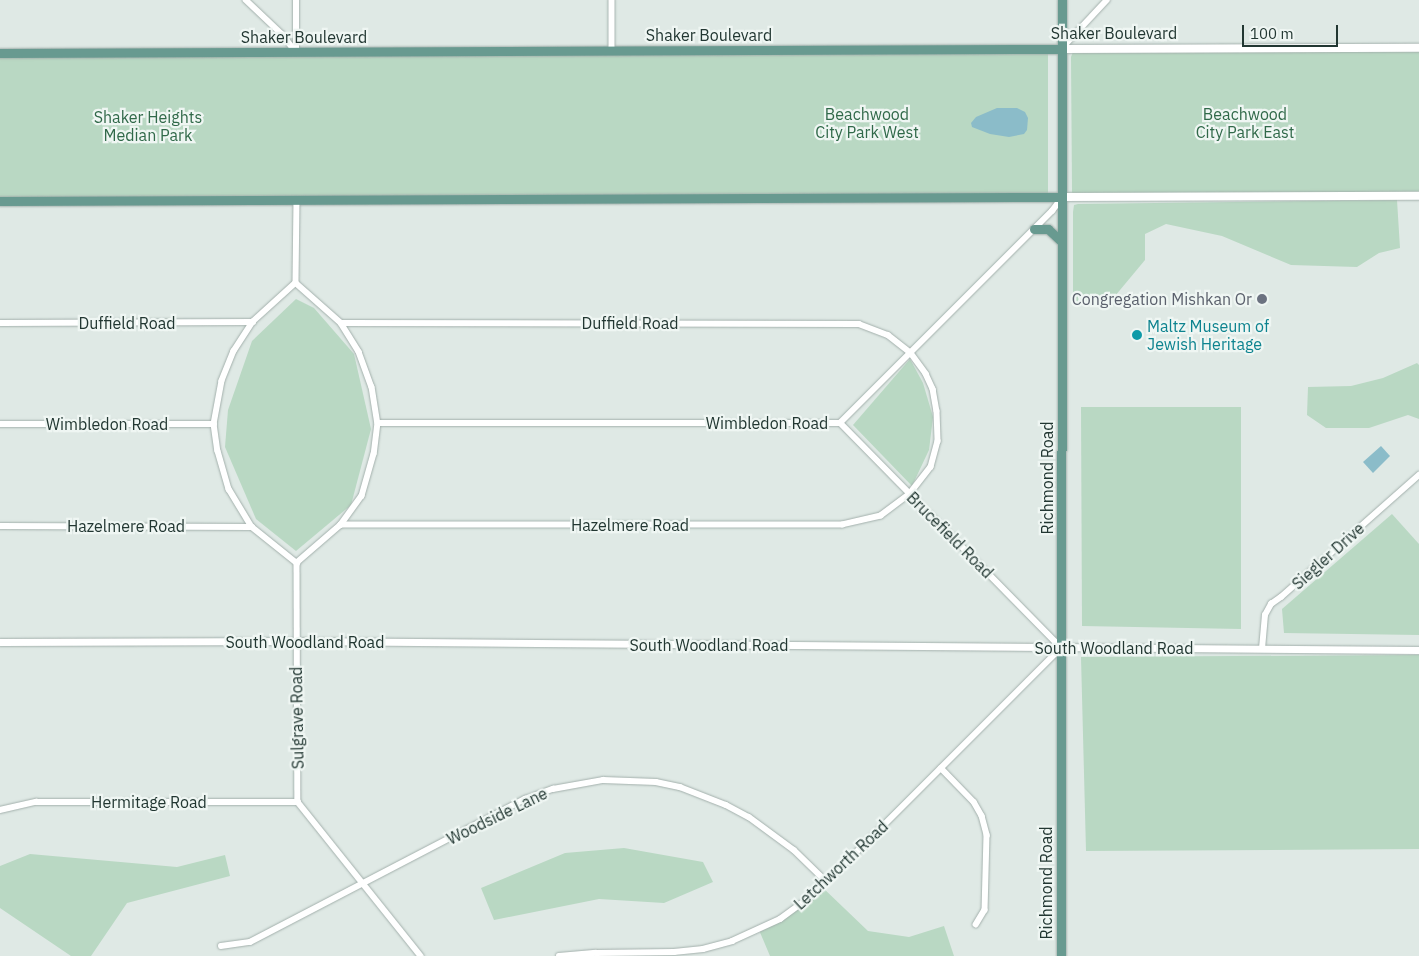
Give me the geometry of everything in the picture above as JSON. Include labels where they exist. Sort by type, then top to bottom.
[{"type":"main road","name":"Richmond Road","points":[[1060,956],[1062,0]]},
{"type":"main road","name":"Shaker Boulevard","points":[[0,53],[1419,48]]},
{"type":"main road","points":[[0,201],[1419,196]]},
{"type":"main road","points":[[1034,229],[1048,229],[1062,242]]},
{"type":"street","points":[[246,0],[282,34],[296,52]]},
{"type":"street","points":[[296,0],[296,52]]},
{"type":"street","points":[[612,0],[612,50]]},
{"type":"street","points":[[1062,48],[1107,0]]},
{"type":"street","name":"Wimbledon Road","points":[[378,423],[840,423],[1034,229],[1062,197]]},
{"type":"street","points":[[296,200],[296,283],[253,322],[234,351],[222,381],[214,424],[218,451],[228,488],[252,527],[296,563],[341,525],[362,496],[374,454],[378,423],[372,387],[359,352],[341,323],[296,283]]},
{"type":"street","name":"Duffield Road","points":[[0,323],[253,322]]},
{"type":"street","name":"Duffield Road","points":[[341,323],[834,322],[859,324],[876,329],[888,334],[911,353],[926,374],[933,389],[937,411],[938,441],[931,467],[910,494]]},
{"type":"street","name":"Brucefield Road","points":[[840,423],[1061,648]]},
{"type":"street","name":"Wimbledon Road","points":[[0,424],[214,424]]},
{"type":"street","name":"Siegler Drive","points":[[1262,649],[1265,614],[1271,604],[1419,476]]},
{"type":"street","name":"Hazelmere Road","points":[[341,525],[843,525],[880,516],[910,494]]},
{"type":"street","name":"Hazelmere Road","points":[[0,526],[252,527]]},
{"type":"street","name":"Sulgrave Road","points":[[296,563],[298,802]]},
{"type":"street","name":"South Woodland Road","points":[[0,642],[296,641],[1419,650]]},
{"type":"street","name":"Letchworth Road","points":[[559,956],[596,953],[674,952],[703,948],[732,941],[780,919],[805,901],[826,881],[1061,648]]},
{"type":"street","points":[[941,768],[974,802],[982,816],[986,835],[985,910],[976,925]]},
{"type":"street","name":"Woodside Lane","points":[[221,946],[250,942],[525,799],[578,783],[630,780],[680,787],[726,805],[749,818],[794,850],[826,881]]},
{"type":"street","name":"Hermitage Road","points":[[0,810],[36,802],[298,802]]},
{"type":"street","points":[[298,802],[421,956]]},
{"type":"green space","name":"Beachwood City Park West","points":[[1048,49],[1048,194],[0,201],[0,53]]},
{"type":"green space","name":"Beachwood City Park East","points":[[1419,51],[1419,194],[1073,194],[1072,192],[1071,57],[1073,52]]},
{"type":"green space","points":[[1397,200],[1400,248],[1379,253],[1357,267],[1291,265],[1222,236],[1166,224],[1145,234],[1145,260],[1110,302],[1073,301],[1074,205]]},
{"type":"green space","points":[[296,299],[314,308],[354,354],[371,429],[351,505],[296,551],[256,519],[225,447],[228,410],[252,341]]},
{"type":"green space","points":[[910,359],[923,383],[933,417],[929,450],[912,486],[853,425]]},
{"type":"green space","points":[[1417,363],[1419,365],[1419,419],[1408,415],[1369,428],[1326,428],[1307,415],[1308,387],[1351,386],[1383,378]]},
{"type":"green space","points":[[1081,407],[1241,407],[1241,629],[1082,626]]},
{"type":"green space","points":[[1392,514],[1419,544],[1419,635],[1284,633],[1282,609]]},
{"type":"green space","points":[[1419,655],[1419,849],[1086,851],[1081,657]]},
{"type":"green space","points":[[624,848],[703,862],[713,882],[664,903],[599,899],[494,920],[481,888],[565,853]]},
{"type":"green space","points":[[30,854],[177,867],[225,855],[230,876],[127,903],[91,956],[71,956],[0,908],[0,866]]},
{"type":"green space","points":[[821,886],[868,931],[909,937],[944,926],[954,956],[770,956],[759,930],[780,919]]},
{"type":"water","points":[[997,108],[1017,108],[1025,112],[1028,118],[1027,130],[1024,134],[1009,137],[990,134],[972,127],[971,123],[976,117]]},
{"type":"water","points":[[1381,446],[1390,456],[1373,473],[1363,462]]},
{"type":"place","name":"Congregation Mishkan Or","points":[[1262,299]]},
{"type":"place","name":"Maltz Museum of Jewish Heritage","points":[[1137,335]]},
{"type":"park label","name":"Shaker Heights Median Park","points":[[148,126]]}]
